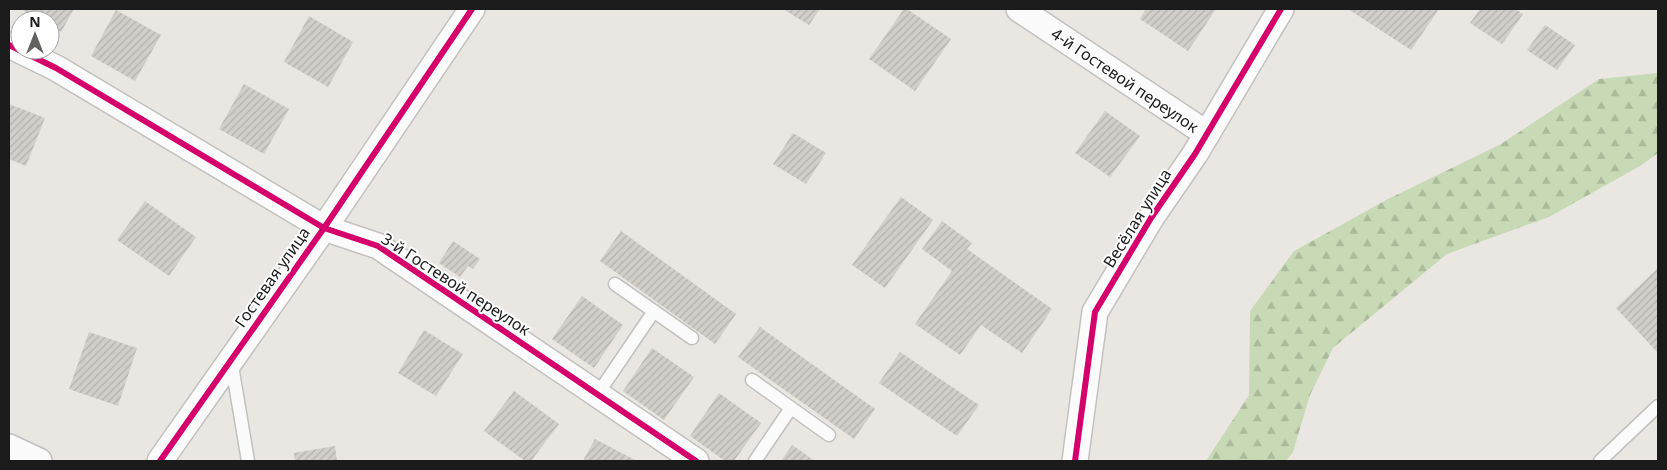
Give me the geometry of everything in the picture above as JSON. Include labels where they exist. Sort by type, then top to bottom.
[{"type":"street","name":"Гостевая улица","points":[[160,461],[324,228],[472,9]]},
{"type":"street","name":"4-й Гостевой переулок","points":[[1019,9],[1207,134]]},
{"type":"street","name":"Весёлая улица","points":[[1075,461],[1095,312],[1151,218],[1207,134],[1281,9]]},
{"type":"street","name":"3-й Гостевой переулок","points":[[9,45],[56,68],[324,228],[378,246],[696,461]]},
{"type":"street","points":[[9,447],[39,461]]},
{"type":"lane","points":[[615,284],[692,338]]},
{"type":"lane","points":[[597,395],[654,311]]},
{"type":"lane","points":[[231,360],[248,461]]},
{"type":"lane","points":[[752,380],[829,435]]},
{"type":"lane","points":[[1600,461],[1658,406]]},
{"type":"lane","points":[[755,461],[791,408]]},
{"type":"green space","points":[[1658,73],[1658,153],[1640,166],[1549,217],[1447,254],[1333,348],[1310,395],[1293,452],[1286,461],[1206,461],[1249,395],[1250,311],[1294,251],[1388,199],[1501,144],[1599,79]]},
{"type":"building","points":[[21,9],[74,9],[61,32],[60,10]]},
{"type":"building","points":[[783,9],[820,9],[809,25]]},
{"type":"building","points":[[904,9],[907,9],[951,39],[915,91],[869,59]]},
{"type":"building","points":[[1146,9],[1216,9],[1188,51],[1140,19]]},
{"type":"building","points":[[1348,9],[1439,9],[1411,50]]},
{"type":"building","points":[[1480,9],[1515,9],[1523,14],[1502,44],[1470,23]]},
{"type":"building","points":[[116,10],[161,35],[135,81],[91,56]]},
{"type":"building","points":[[309,16],[353,42],[328,87],[284,62]]},
{"type":"building","points":[[1545,25],[1575,45],[1557,70],[1527,50]]},
{"type":"building","points":[[244,84],[289,109],[264,154],[219,129]]},
{"type":"building","points":[[9,104],[45,118],[26,166],[9,159]]},
{"type":"building","points":[[1105,111],[1140,136],[1110,177],[1075,153]]},
{"type":"building","points":[[793,133],[826,153],[806,184],[773,164]]},
{"type":"building","points":[[901,197],[933,220],[885,288],[852,265]]},
{"type":"building","points":[[145,201],[196,237],[169,276],[117,240]]},
{"type":"building","points":[[942,221],[972,243],[967,249],[1052,309],[1022,353],[981,325],[960,355],[915,324],[952,271],[922,249]]},
{"type":"building","points":[[621,231],[736,314],[715,344],[600,261]]},
{"type":"building","points":[[453,241],[480,259],[473,269],[468,266],[460,277],[439,263]]},
{"type":"building","points":[[1658,268],[1658,353],[1616,308]]},
{"type":"building","points":[[582,296],[623,325],[594,368],[552,339]]},
{"type":"building","points":[[760,327],[875,409],[854,439],[738,357]]},
{"type":"building","points":[[424,330],[463,354],[436,396],[398,373]]},
{"type":"building","points":[[89,332],[137,348],[118,406],[69,389]]},
{"type":"building","points":[[652,348],[694,377],[664,420],[623,391]]},
{"type":"building","points":[[900,352],[979,405],[957,436],[879,383]]},
{"type":"building","points":[[514,391],[559,424],[531,461],[525,461],[484,431]]},
{"type":"building","points":[[719,393],[761,423],[734,461],[725,461],[690,436]]},
{"type":"building","points":[[595,439],[637,461],[583,461]]},
{"type":"building","points":[[792,445],[815,461],[781,461]]},
{"type":"building","points":[[335,446],[337,461],[295,461],[294,453]]},
{"type":"cycle path","points":[[160,461],[324,228],[472,9]]},
{"type":"cycle path","points":[[1075,461],[1095,312],[1151,218],[1195,154],[1281,9]]},
{"type":"cycle path","points":[[9,45],[56,68],[324,228],[378,246],[696,461]]}]
